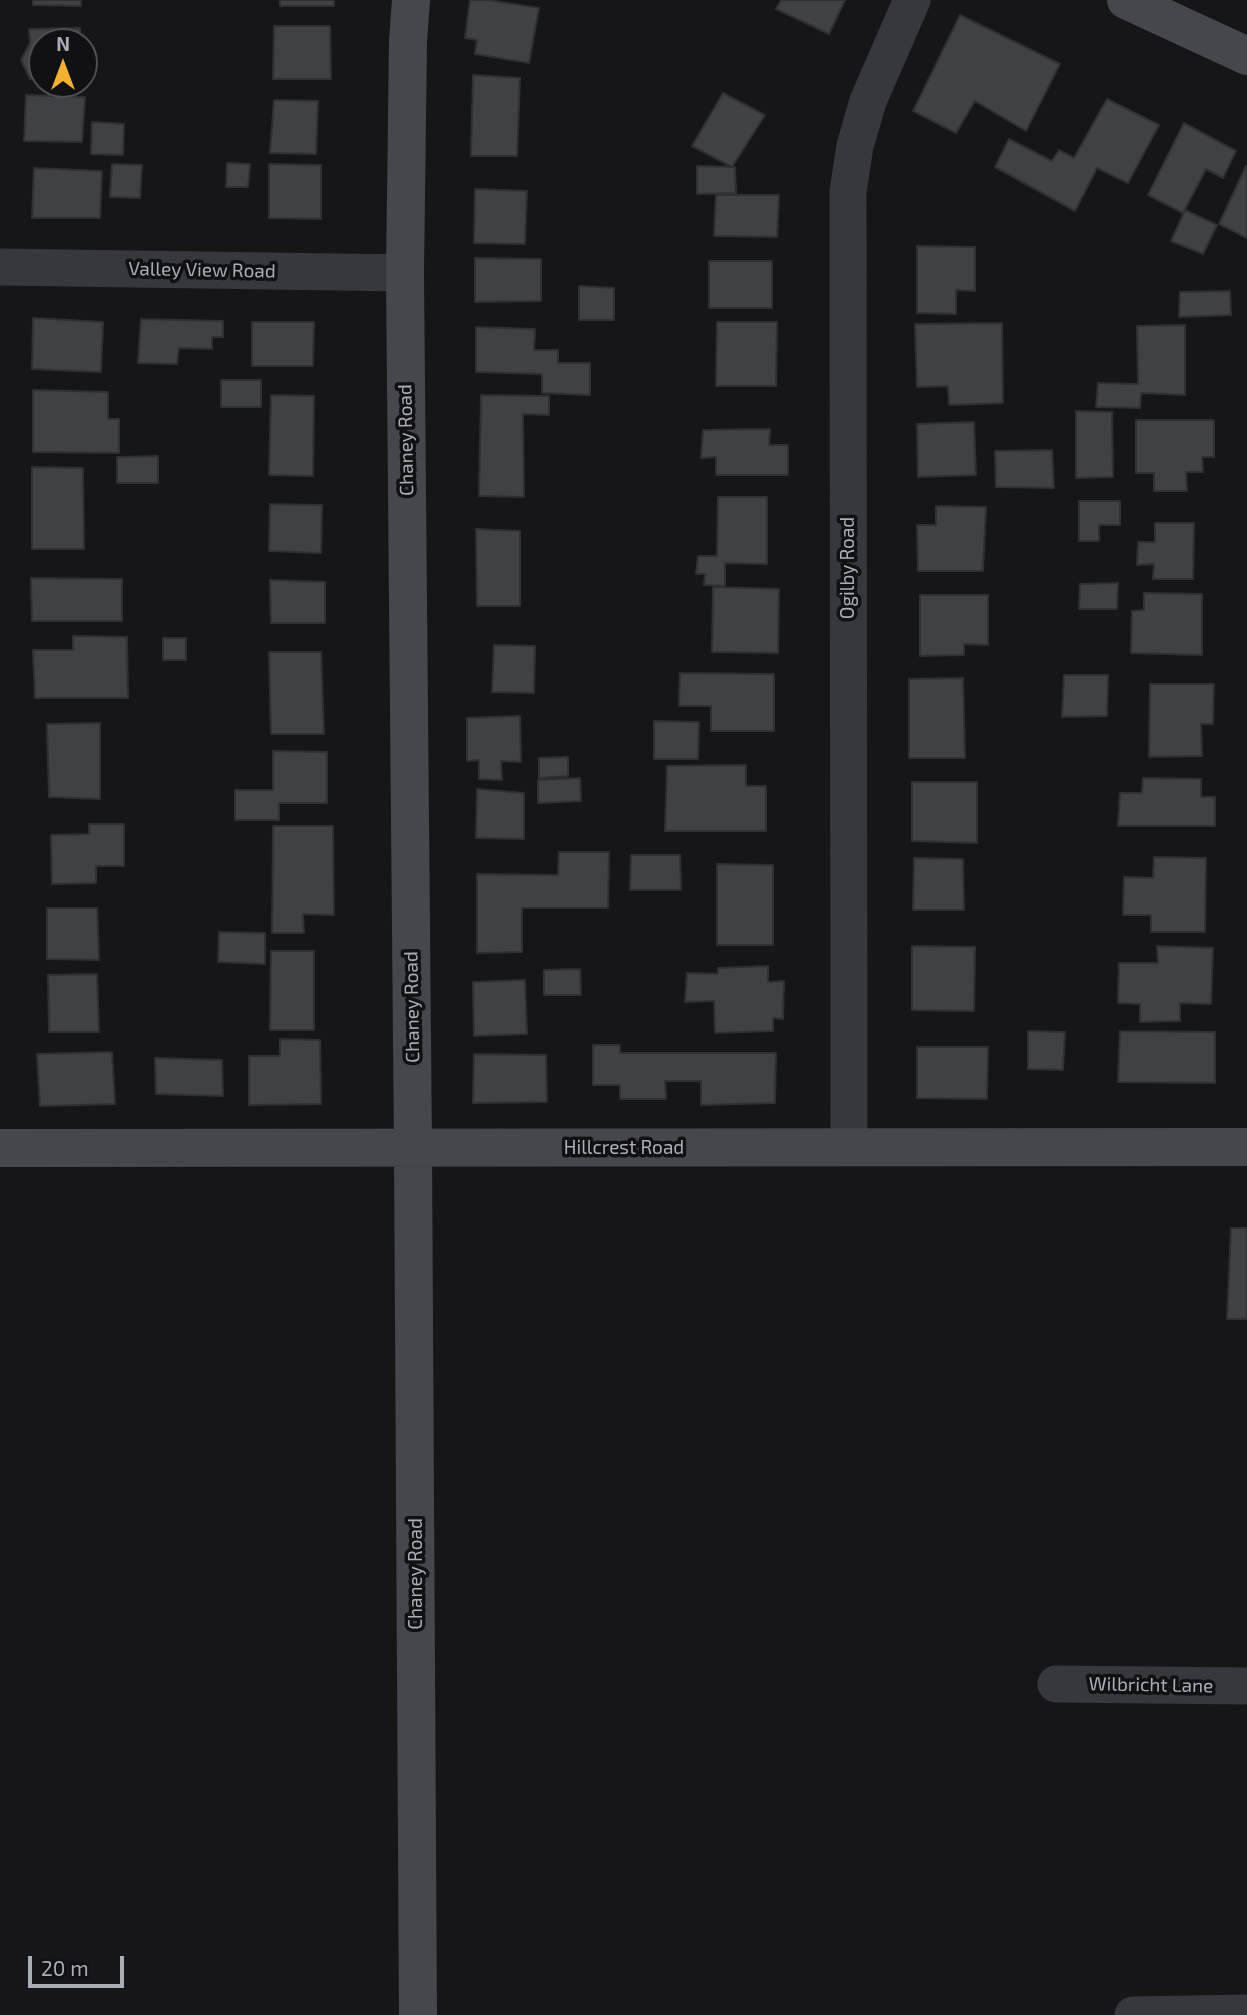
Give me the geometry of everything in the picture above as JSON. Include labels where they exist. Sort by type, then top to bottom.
[{"type":"street","name":"Chaney Road","points":[[411,0],[405,273],[418,2015]]},
{"type":"street","name":"Ogilby Road","points":[[849,1147],[848,191],[855,146],[868,101],[912,0]]},
{"type":"street","points":[[1126,0],[1247,56]]},
{"type":"street","name":"Valley View Road","points":[[0,267],[405,273]]},
{"type":"street","name":"Hillcrest Road","points":[[0,1148],[1247,1147]]},
{"type":"street","name":"Wilbricht Lane","points":[[1056,1684],[1247,1686]]},
{"type":"street","points":[[1133,2015],[1247,2013]]},
{"type":"building","points":[[33,0],[81,0],[81,6],[33,5]]},
{"type":"building","points":[[280,0],[334,0],[334,6],[280,6]]},
{"type":"building","points":[[470,0],[539,8],[529,63],[475,54],[477,40],[465,38]]},
{"type":"building","points":[[781,0],[845,0],[829,34],[776,9]]},
{"type":"building","points":[[960,15],[1060,64],[1026,131],[975,101],[956,133],[913,111]]},
{"type":"building","points":[[274,26],[330,26],[331,79],[273,79]]},
{"type":"building","points":[[28,47],[28,75],[21,60]]},
{"type":"building","points":[[473,75],[520,78],[517,156],[471,156]]},
{"type":"building","points":[[723,93],[765,115],[732,167],[692,146]]},
{"type":"building","points":[[26,95],[28,98],[85,98],[82,142],[24,141]]},
{"type":"building","points":[[1107,99],[1159,125],[1128,183],[1097,168],[1075,211],[995,167],[1009,139],[1052,161],[1059,150],[1074,158]]},
{"type":"building","points":[[274,100],[318,101],[316,154],[270,153]]},
{"type":"building","points":[[92,122],[124,124],[123,155],[91,154]]},
{"type":"building","points":[[1184,123],[1236,151],[1223,178],[1206,169],[1183,213],[1148,195]]},
{"type":"building","points":[[227,163],[250,164],[248,187],[226,187]]},
{"type":"building","points":[[112,164],[142,165],[140,198],[110,197]]},
{"type":"building","points":[[269,164],[321,165],[321,219],[269,218]]},
{"type":"building","points":[[697,166],[735,167],[736,193],[697,194]]},
{"type":"building","points":[[1247,167],[1247,238],[1219,224]]},
{"type":"building","points":[[34,168],[102,171],[100,218],[32,218]]},
{"type":"building","points":[[475,189],[527,191],[525,244],[474,243]]},
{"type":"building","points":[[716,195],[779,195],[777,237],[714,236]]},
{"type":"building","points":[[1185,210],[1217,225],[1203,254],[1171,241]]},
{"type":"building","points":[[917,246],[975,247],[975,291],[956,290],[956,314],[917,313]]},
{"type":"building","points":[[475,258],[541,259],[541,301],[475,302]]},
{"type":"building","points":[[709,261],[772,261],[772,308],[709,308]]},
{"type":"building","points":[[579,286],[614,288],[614,320],[579,320]]},
{"type":"building","points":[[1230,291],[1231,315],[1179,317],[1180,292]]},
{"type":"building","points":[[33,318],[103,322],[101,372],[32,369]]},
{"type":"building","points":[[141,319],[223,321],[223,337],[212,337],[212,349],[179,348],[177,364],[138,363]]},
{"type":"building","points":[[252,322],[314,322],[313,366],[252,366]]},
{"type":"building","points":[[717,322],[777,322],[776,386],[716,386]]},
{"type":"building","points":[[1002,323],[1003,403],[949,405],[948,386],[917,387],[915,324]]},
{"type":"building","points":[[1185,325],[1185,395],[1141,393],[1140,408],[1096,407],[1098,383],[1138,384],[1137,326]]},
{"type":"building","points":[[476,327],[535,329],[534,350],[558,350],[558,363],[590,363],[590,395],[542,393],[542,374],[476,372]]},
{"type":"building","points":[[221,380],[261,380],[261,407],[221,407]]},
{"type":"building","points":[[33,390],[108,392],[108,419],[119,419],[119,453],[33,452]]},
{"type":"building","points":[[271,395],[314,396],[313,476],[269,475]]},
{"type":"building","points":[[481,395],[549,396],[549,415],[523,414],[524,497],[479,496]]},
{"type":"building","points":[[1076,411],[1112,412],[1113,477],[1076,478]]},
{"type":"building","points":[[1136,420],[1214,420],[1214,457],[1202,457],[1203,472],[1186,472],[1187,491],[1154,491],[1154,473],[1136,473]]},
{"type":"building","points":[[974,422],[976,475],[918,477],[917,424]]},
{"type":"building","points":[[770,429],[769,445],[788,445],[788,475],[716,475],[716,457],[701,458],[703,430]]},
{"type":"building","points":[[1052,450],[1054,488],[996,487],[995,451]]},
{"type":"building","points":[[158,456],[158,483],[117,483],[117,457]]},
{"type":"building","points":[[32,467],[83,468],[84,549],[32,549]]},
{"type":"building","points":[[718,497],[767,497],[767,564],[725,563],[725,586],[704,585],[705,574],[696,574],[698,556],[717,556]]},
{"type":"building","points":[[1079,501],[1120,501],[1120,525],[1099,525],[1099,541],[1079,541]]},
{"type":"building","points":[[270,504],[322,505],[321,553],[269,551]]},
{"type":"building","points":[[936,506],[986,507],[983,571],[918,571],[917,525],[936,525]]},
{"type":"building","points":[[1155,523],[1194,523],[1193,579],[1153,579],[1154,564],[1137,565],[1138,542],[1155,542]]},
{"type":"building","points":[[476,529],[520,531],[520,606],[477,606]]},
{"type":"building","points":[[31,578],[122,579],[122,621],[32,621]]},
{"type":"building","points":[[270,580],[325,582],[325,623],[271,623]]},
{"type":"building","points":[[1118,583],[1117,609],[1079,609],[1080,584]]},
{"type":"building","points":[[713,587],[779,589],[778,653],[712,652]]},
{"type":"building","points":[[1144,593],[1202,594],[1202,655],[1131,653],[1132,611],[1144,610]]},
{"type":"building","points":[[920,595],[988,595],[988,645],[964,644],[964,655],[920,656]]},
{"type":"building","points":[[73,636],[127,637],[128,698],[35,698],[33,650],[73,650]]},
{"type":"building","points":[[163,638],[186,638],[186,660],[163,660]]},
{"type":"building","points":[[494,645],[535,646],[534,693],[492,692]]},
{"type":"building","points":[[269,652],[321,652],[324,734],[271,734]]},
{"type":"building","points":[[680,673],[774,674],[774,731],[711,731],[711,706],[679,706]]},
{"type":"building","points":[[1064,675],[1108,675],[1107,716],[1062,717]]},
{"type":"building","points":[[963,678],[965,758],[909,758],[909,679]]},
{"type":"building","points":[[1150,684],[1214,684],[1213,724],[1201,724],[1202,756],[1149,757]]},
{"type":"building","points":[[520,716],[521,762],[501,761],[502,780],[479,779],[479,760],[467,761],[467,718]]},
{"type":"building","points":[[654,721],[699,722],[698,759],[654,759]]},
{"type":"building","points":[[100,723],[100,799],[49,797],[47,724]]},
{"type":"building","points":[[273,751],[327,752],[327,803],[279,803],[279,820],[235,820],[235,790],[273,790]]},
{"type":"building","points":[[568,757],[568,776],[539,778],[539,758]]},
{"type":"building","points":[[746,765],[746,786],[766,786],[766,831],[665,831],[667,766]]},
{"type":"building","points":[[580,778],[581,801],[538,803],[538,780]]},
{"type":"building","points":[[1143,778],[1201,779],[1201,797],[1215,797],[1215,826],[1118,826],[1120,793],[1142,793]]},
{"type":"building","points":[[912,782],[977,782],[977,843],[912,841]]},
{"type":"building","points":[[477,789],[524,793],[524,839],[476,838]]},
{"type":"building","points":[[89,824],[124,824],[124,866],[96,866],[96,883],[52,884],[51,835],[89,834]]},
{"type":"building","points":[[273,826],[333,826],[334,915],[303,914],[304,933],[272,933]]},
{"type":"building","points":[[559,852],[609,852],[608,908],[522,908],[522,952],[477,953],[477,874],[558,875]]},
{"type":"building","points":[[631,855],[680,855],[681,890],[630,890]]},
{"type":"building","points":[[1154,857],[1206,858],[1205,932],[1151,932],[1151,915],[1123,915],[1124,877],[1153,878]]},
{"type":"building","points":[[914,858],[963,859],[964,910],[913,910]]},
{"type":"building","points":[[717,864],[773,865],[773,945],[717,945]]},
{"type":"building","points":[[47,908],[97,908],[99,960],[47,959]]},
{"type":"building","points":[[219,932],[265,933],[265,964],[218,962]]},
{"type":"building","points":[[912,946],[975,947],[974,1011],[912,1010]]},
{"type":"building","points":[[1157,946],[1213,948],[1211,1004],[1180,1003],[1180,1021],[1140,1022],[1140,1004],[1118,1003],[1119,963],[1158,963]]},
{"type":"building","points":[[271,951],[314,951],[314,1030],[270,1030]]},
{"type":"building","points":[[768,966],[768,982],[784,981],[783,1019],[773,1018],[773,1031],[715,1033],[714,1001],[685,1002],[687,973],[718,974],[718,968]]},
{"type":"building","points":[[580,969],[581,995],[544,995],[544,970]]},
{"type":"building","points":[[97,974],[99,1032],[49,1032],[48,975]]},
{"type":"building","points":[[525,980],[527,1034],[474,1036],[473,982]]},
{"type":"building","points":[[1028,1031],[1065,1032],[1063,1070],[1028,1069]]},
{"type":"building","points":[[1120,1031],[1215,1032],[1215,1083],[1118,1082]]},
{"type":"building","points":[[280,1039],[320,1040],[321,1104],[249,1105],[249,1056],[280,1056]]},
{"type":"building","points":[[593,1045],[620,1045],[620,1053],[776,1053],[775,1103],[701,1105],[701,1081],[665,1081],[666,1099],[620,1099],[620,1085],[593,1085]]},
{"type":"building","points":[[917,1047],[988,1047],[987,1099],[917,1098]]},
{"type":"building","points":[[112,1052],[115,1104],[40,1106],[37,1054]]},
{"type":"building","points":[[474,1054],[546,1055],[547,1102],[473,1103]]},
{"type":"building","points":[[155,1058],[222,1060],[223,1096],[156,1094]]},
{"type":"building","points":[[1231,1228],[1247,1228],[1247,1319],[1227,1319]]}]
